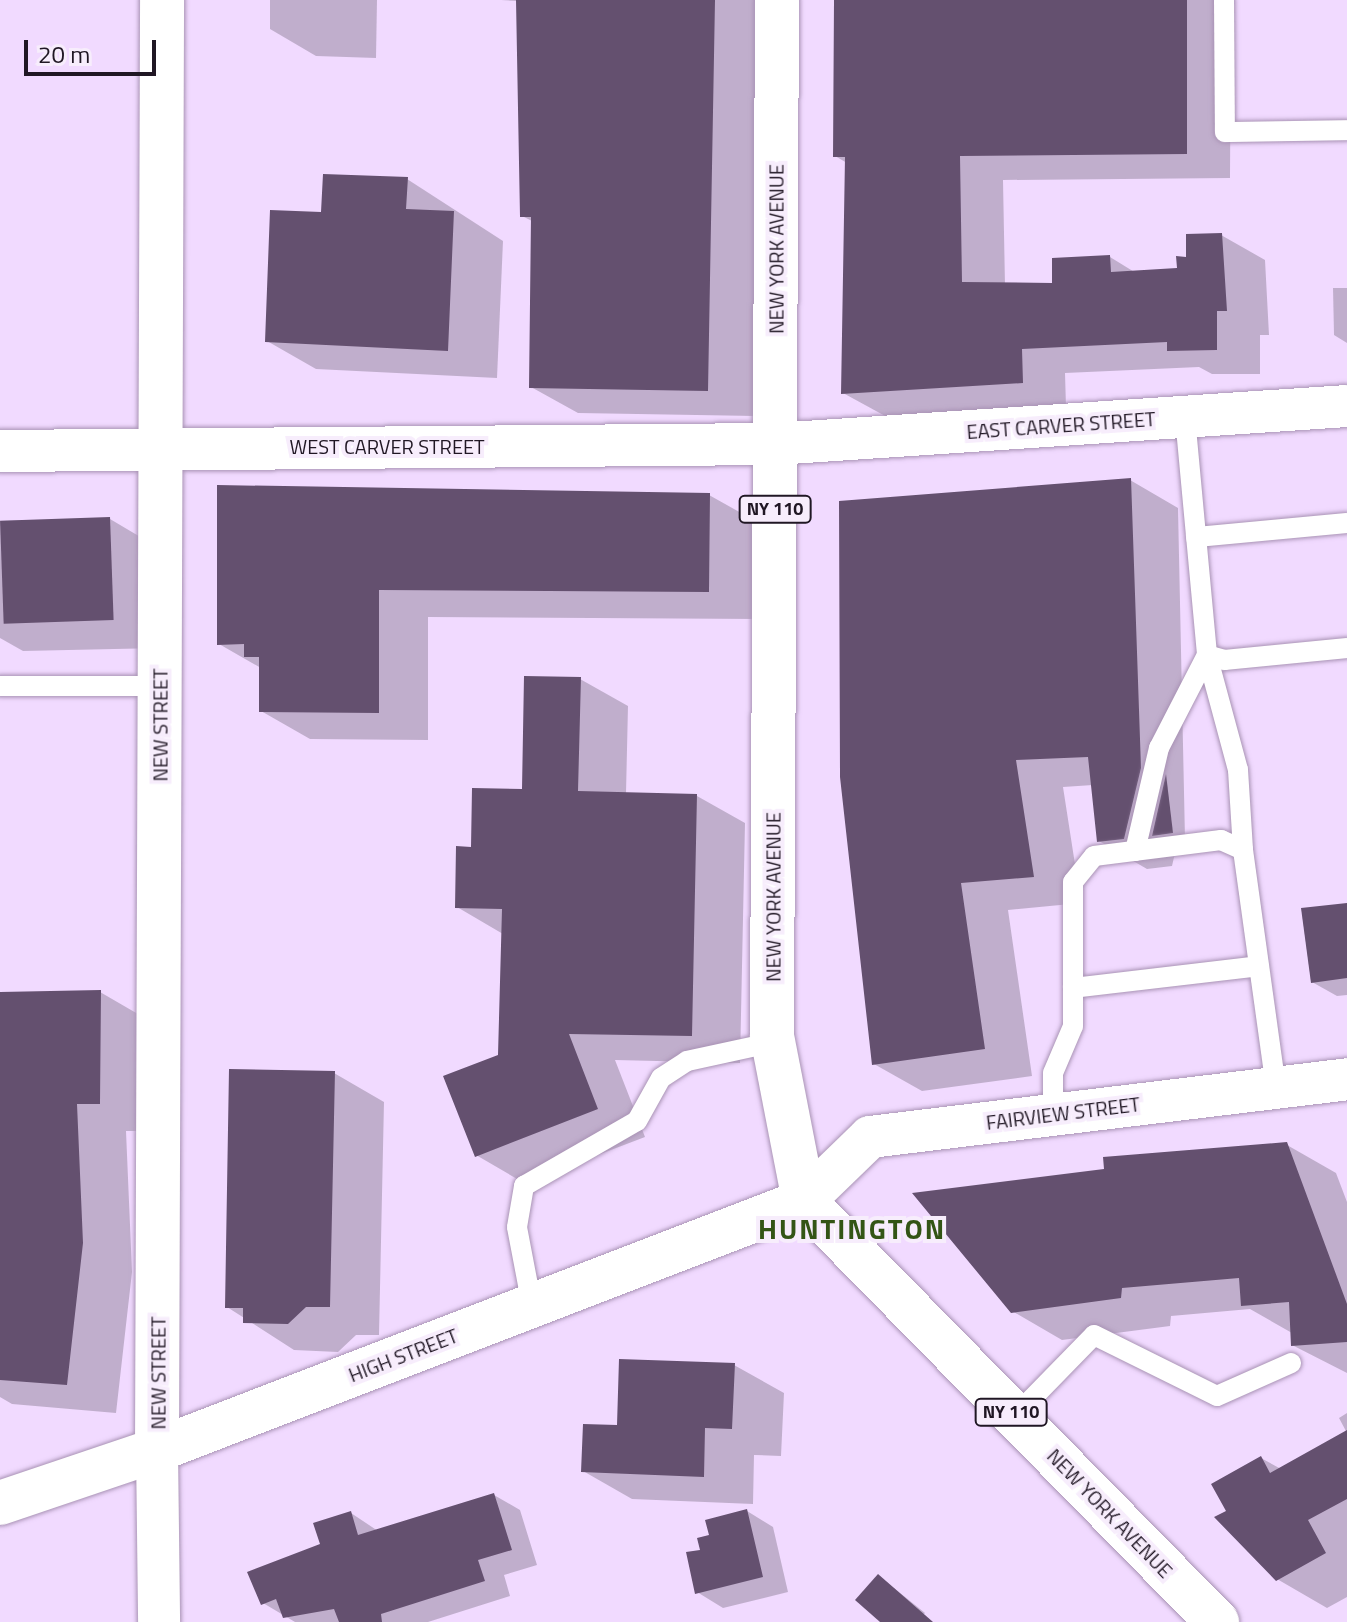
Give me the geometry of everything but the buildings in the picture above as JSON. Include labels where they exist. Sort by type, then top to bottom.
[{"type":"main road","name":"NEW STREET","points":[[157,1450],[162,0]]},
{"type":"main road","name":"NEW YORK AVENUE","points":[[777,0],[774,1042],[804,1201],[1217,1622]]},
{"type":"main road","name":"HIGH STREET","points":[[0,1503],[157,1450],[804,1201]]},
{"type":"street","name":"EAST CARVER STREET","points":[[775,444],[1347,406]]},
{"type":"street","name":"WEST CARVER STREET","points":[[0,451],[161,447],[775,444]]},
{"type":"street","name":"FAIRVIEW STREET","points":[[804,1201],[870,1137],[1347,1079]]},
{"type":"street","points":[[157,1450],[159,1622]]},
{"type":"lane","points":[[1224,0],[1225,132],[1347,130]]},
{"type":"lane","points":[[1185,417],[1207,655],[1238,770],[1243,850],[1276,1088]]},
{"type":"lane","points":[[1196,537],[1347,523]]},
{"type":"lane","points":[[1207,655],[1224,660],[1347,648]]},
{"type":"lane","points":[[1135,851],[1159,748],[1207,655]]},
{"type":"lane","points":[[0,686],[160,686]]},
{"type":"lane","points":[[1053,1114],[1053,1073],[1073,1026],[1073,882],[1094,856],[1221,840],[1243,850]]},
{"type":"lane","points":[[1073,988],[1259,966]]},
{"type":"lane","points":[[532,1306],[517,1227],[524,1186],[637,1121],[661,1078],[687,1061],[774,1042]]},
{"type":"lane","points":[[1015,1416],[1094,1335],[1217,1396],[1291,1363]]},
{"type":"district","name":"HUNTINGTON","points":[[852,1229]]}]
